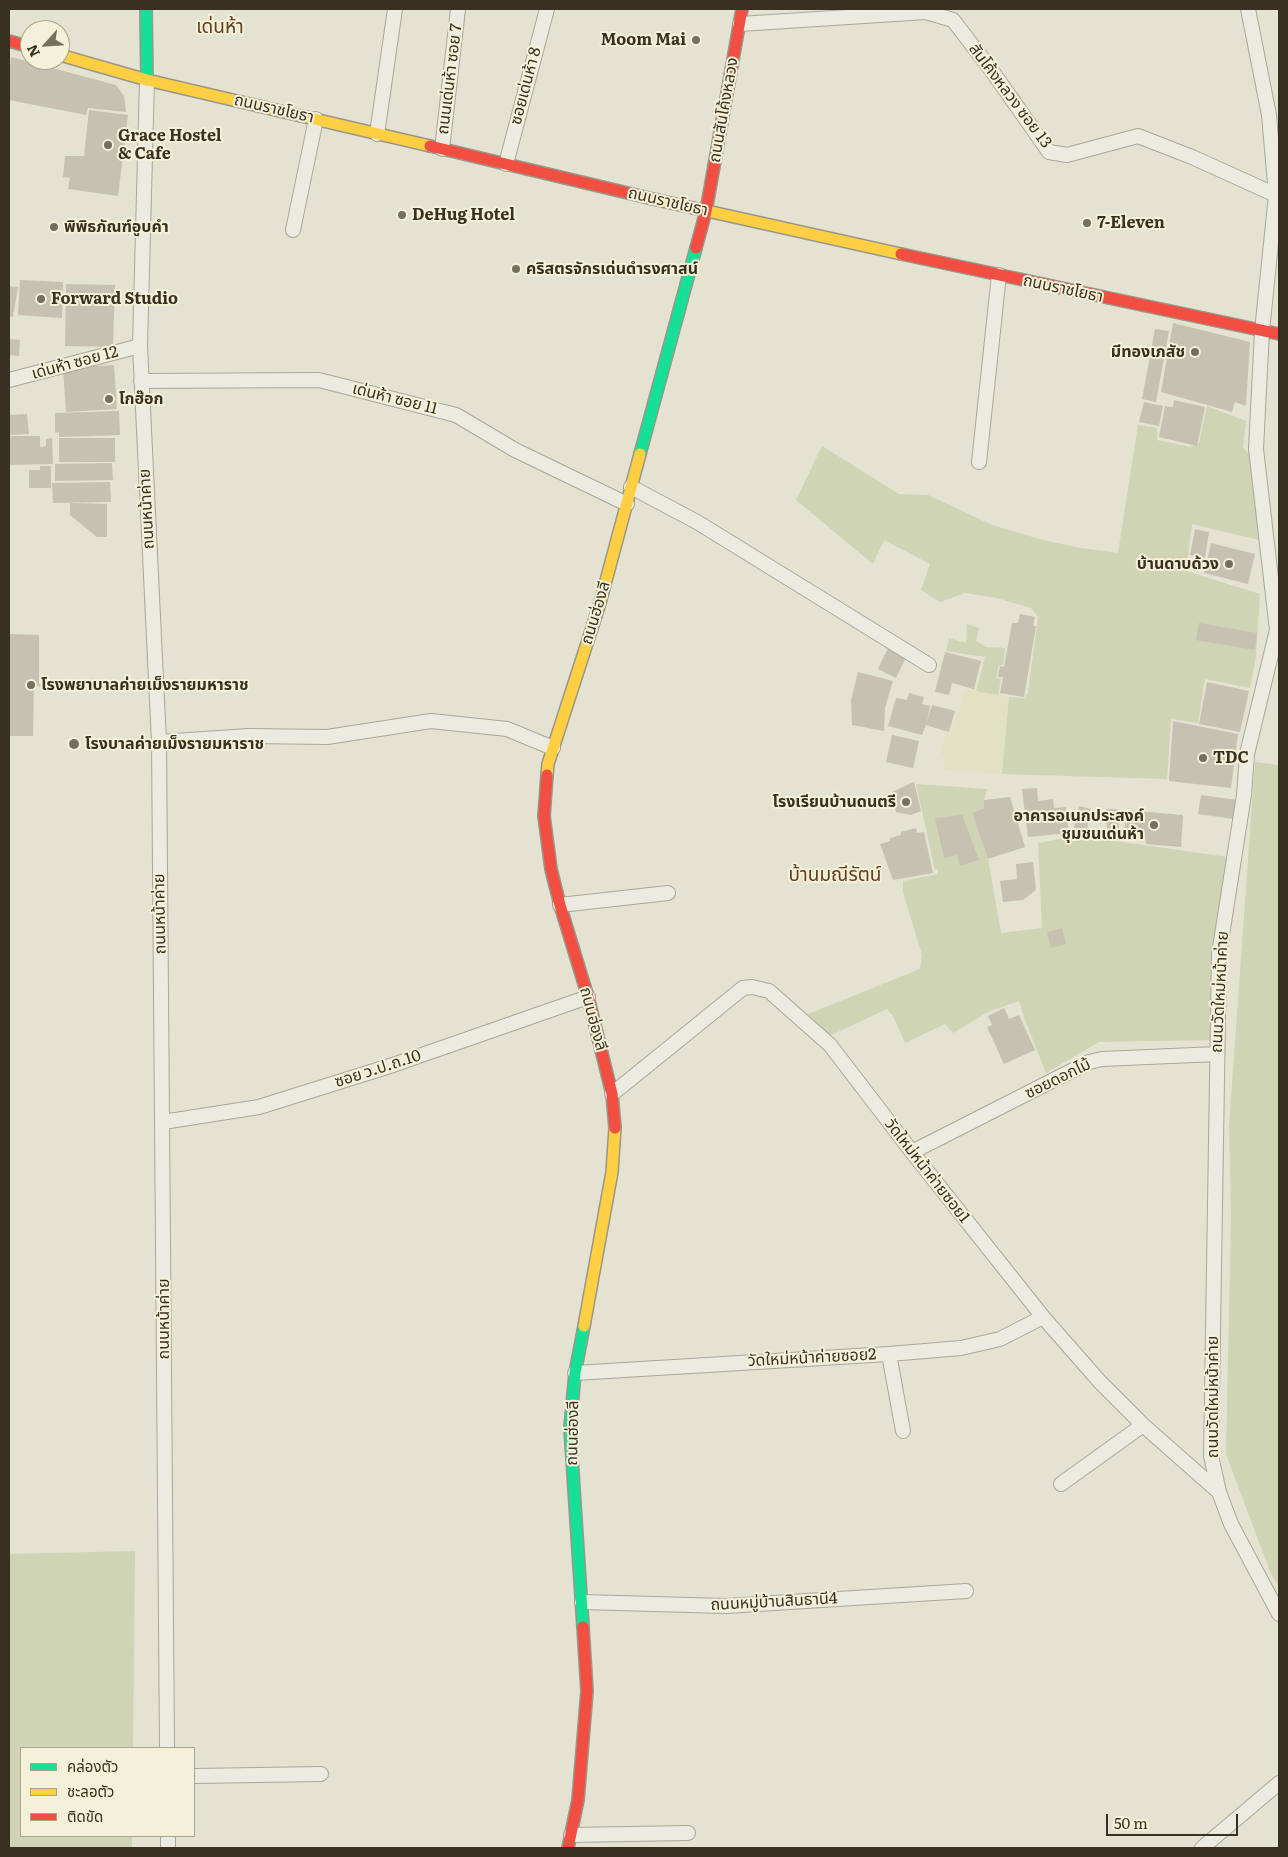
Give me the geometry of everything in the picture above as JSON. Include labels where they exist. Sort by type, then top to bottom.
[{"type":"street","points":[[146,9],[147,80]]},
{"type":"street","points":[[377,134],[395,9]]},
{"type":"street","name":"ถนนเด่นห้า ซอย 7","points":[[442,149],[458,9]]},
{"type":"street","name":"ซอยเด่นห้า 8","points":[[506,164],[547,9]]},
{"type":"street","name":"ถนนสันโค้งหลวง","points":[[706,211],[742,9]]},
{"type":"street","name":"ถนนวัดใหม่หน้าค่าย","points":[[1248,9],[1269,115],[1276,195],[1262,331],[1256,449],[1277,630],[1247,754],[1242,803],[1219,954],[1211,1456],[1218,1492],[1231,1524],[1279,1614]]},
{"type":"street","name":"สันโค้งหลวง ซอย 13","points":[[740,24],[926,10],[952,20],[992,71],[1049,152],[1068,155],[1138,136],[1192,157],[1276,195]]},
{"type":"street","name":"ถนนราชโยธา","points":[[70,58],[147,80],[706,211],[999,276],[1279,334]]},
{"type":"street","name":"ถนนหน้าค่าย","points":[[147,80],[140,346],[159,742],[167,1747]]},
{"type":"street","points":[[293,230],[316,119]]},
{"type":"street","name":"ถนนฮ่องลี","points":[[570,1842],[578,1800],[587,1691],[570,1428],[575,1373],[612,1172],[614,1133],[612,1094],[588,997],[551,870],[544,816],[548,764],[600,603],[706,211]]},
{"type":"street","points":[[979,462],[999,276]]},
{"type":"street","name":"เด่นห้า ซอย 12","points":[[9,380],[140,346]]},
{"type":"street","name":"เด่นห้า ซอย 11","points":[[141,381],[319,380],[456,415],[515,450],[627,504]]},
{"type":"street","points":[[631,487],[697,522],[929,665]]},
{"type":"street","points":[[159,742],[249,736],[327,737],[430,722],[507,729],[553,748]]},
{"type":"street","points":[[560,905],[668,893]]},
{"type":"street","name":"วัดใหม่หน้าค่ายซอย1","points":[[612,1094],[743,988],[752,986],[769,992],[830,1045],[1043,1317],[1100,1382],[1143,1425],[1218,1492]]},
{"type":"street","name":"ซอย ว.ป.ถ.10","points":[[162,1122],[259,1107],[393,1065],[588,997]]},
{"type":"street","name":"ซอยดอกไม้","points":[[912,1152],[1089,1062],[1102,1059],[1216,1054]]},
{"type":"street","name":"วัดใหม่หน้าค่ายซอย2","points":[[575,1373],[961,1348],[1000,1339],[1043,1317]]},
{"type":"street","points":[[889,1354],[903,1432]]},
{"type":"street","points":[[1061,1484],[1143,1425]]},
{"type":"street","name":"ถนนหมู่บ้านสินธานี4","points":[[582,1602],[726,1606],[966,1591]]},
{"type":"street","points":[[195,1776],[321,1774]]},
{"type":"street","points":[[1202,1848],[1279,1782]]},
{"type":"street","points":[[570,1842],[688,1833]]},
{"type":"green space","points":[[1207,406],[1246,421],[1243,447],[1252,459],[1259,540],[1192,524],[1186,571],[1260,594],[1256,656],[1250,688],[1205,679],[1198,723],[1171,719],[1167,779],[1002,774],[1009,697],[1024,698],[1028,693],[1038,617],[1031,608],[997,598],[965,593],[940,602],[921,590],[930,564],[884,540],[873,564],[796,500],[822,446],[899,494],[928,495],[992,525],[1043,540],[1118,553],[1138,425],[1157,428],[1157,440],[1190,447],[1199,443]]},
{"type":"green space","points":[[967,624],[979,628],[976,641],[987,647],[1005,648],[1003,665],[999,665],[996,678],[1001,679],[998,695],[976,691],[985,657],[946,651],[949,638],[966,643]]},
{"type":"green space","points":[[966,689],[1009,697],[1002,774],[943,770],[945,758],[940,751],[946,734],[950,735]]},
{"type":"green space","points":[[1255,762],[1279,765],[1279,1587],[1271,1574],[1226,1454],[1231,1215],[1229,1126]]},
{"type":"green space","points":[[916,784],[987,789],[984,808],[972,813],[988,859],[1001,933],[1042,928],[1038,843],[1070,837],[1122,842],[1228,857],[1221,897],[1213,977],[1212,1040],[1099,1042],[1046,1073],[1019,1001],[988,1012],[953,1033],[945,1024],[905,1043],[893,1016],[887,1009],[829,1036],[808,1014],[920,969],[922,955],[903,892],[903,881],[938,874],[938,869],[935,870]]},
{"type":"green space","points":[[135,1551],[133,1747],[20,1747],[20,1837],[132,1837],[132,1848],[9,1848],[9,1554]]},
{"type":"building","points":[[11,57],[20,59],[20,70],[60,70],[116,85],[124,96],[126,112],[88,108],[86,115],[9,100]]},
{"type":"building","points":[[89,110],[128,115],[118,196],[68,189],[70,178],[63,177],[65,156],[84,156]]},
{"type":"building","name":"Forward Studio","points":[[20,280],[63,282],[62,318],[18,315]]},
{"type":"building","points":[[66,284],[115,285],[113,347],[65,346]]},
{"type":"building","points":[[9,286],[18,287],[13,317],[9,316]]},
{"type":"building","points":[[1173,323],[1250,342],[1246,406],[1235,402],[1232,412],[1161,392]]},
{"type":"building","points":[[1155,329],[1169,331],[1156,402],[1142,399]]},
{"type":"building","points":[[9,339],[20,340],[19,356],[9,355]]},
{"type":"building","points":[[114,365],[117,409],[66,412],[63,368]]},
{"type":"building","points":[[1174,400],[1205,407],[1197,446],[1159,437],[1165,406],[1173,407]]},
{"type":"building","points":[[1144,402],[1163,406],[1159,426],[1139,422]]},
{"type":"building","points":[[119,411],[120,435],[59,437],[59,432],[55,433],[55,413]]},
{"type":"building","points":[[27,414],[29,434],[9,435],[9,415]]},
{"type":"building","points":[[9,436],[40,436],[40,447],[46,446],[46,439],[52,438],[53,464],[9,465]]},
{"type":"building","points":[[59,438],[115,438],[115,462],[59,462]]},
{"type":"building","points":[[112,463],[113,480],[55,481],[55,464]]},
{"type":"building","points":[[40,466],[51,466],[51,488],[29,488],[29,470],[40,470]]},
{"type":"building","points":[[110,482],[111,502],[53,503],[52,483]]},
{"type":"building","points":[[70,503],[107,504],[107,537],[97,537],[70,515]]},
{"type":"building","points":[[1195,529],[1209,532],[1205,558],[1190,555]]},
{"type":"building","name":"บ้านดาบด้วง","points":[[1211,543],[1255,554],[1248,584],[1204,573]]},
{"type":"building","points":[[1020,614],[1035,617],[1033,626],[1036,626],[1024,697],[1000,693],[1003,677],[998,677],[1000,666],[1004,667],[1012,623],[1018,623]]},
{"type":"building","points":[[1199,623],[1257,633],[1255,650],[1196,640]]},
{"type":"building","name":"โรงพยาบาลค่ายเม็งรายมหาราช","points":[[9,634],[39,635],[39,684],[53,685],[53,687],[34,686],[33,736],[9,736]]},
{"type":"building","points":[[889,646],[907,655],[896,678],[878,669]]},
{"type":"building","points":[[945,652],[981,661],[974,689],[952,683],[949,695],[935,692]]},
{"type":"building","points":[[858,672],[893,681],[885,708],[884,731],[852,725],[851,700]]},
{"type":"building","points":[[1207,682],[1249,691],[1240,732],[1199,724]]},
{"type":"building","points":[[909,693],[924,697],[922,704],[930,706],[927,721],[932,705],[955,711],[949,732],[926,725],[922,735],[888,726],[896,698],[907,700]]},
{"type":"building","name":"TDC","points":[[1173,721],[1238,734],[1231,788],[1169,781]]},
{"type":"building","points":[[892,735],[919,741],[913,768],[886,762]]},
{"type":"building","name":"โรงเรียนบ้านดนตรี","points":[[914,782],[921,811],[911,815],[896,812],[892,792]]},
{"type":"building","points":[[1037,788],[1038,801],[1053,799],[1054,808],[1066,807],[1069,833],[1028,837],[1022,789]]},
{"type":"building","points":[[1201,795],[1237,800],[1234,819],[1198,814]]},
{"type":"building","points":[[1010,797],[1025,847],[988,859],[972,813],[984,808],[984,800]]},
{"type":"building","points":[[1079,806],[1091,809],[1086,834],[1073,832]]},
{"type":"building","points":[[1106,809],[1118,809],[1119,830],[1107,830]]},
{"type":"building","name":"อาคารอเนกประสงค์ ชุมชนเด่นห้า","points":[[1126,810],[1183,815],[1181,847],[1146,844],[1145,838],[1124,836]]},
{"type":"building","points":[[962,815],[979,860],[960,866],[957,855],[944,858],[935,818]]},
{"type":"building","points":[[916,828],[917,833],[924,832],[933,873],[893,880],[880,844],[890,841],[890,838],[901,835],[901,832]]},
{"type":"building","points":[[1033,862],[1036,890],[1023,900],[1003,902],[1000,881],[1017,879],[1016,864]]},
{"type":"building","points":[[1062,928],[1066,944],[1051,948],[1047,932]]},
{"type":"building","points":[[1004,1008],[1009,1019],[1019,1015],[1035,1050],[1004,1064],[987,1027],[992,1025],[988,1016]]},
{"type":"traffic: fast","points":[[146,9],[147,80]]},
{"type":"traffic: fast","points":[[640,454],[696,248]]},
{"type":"traffic: fast","points":[[583,1627],[570,1428],[575,1373],[584,1326]]},
{"type":"traffic: slow","points":[[70,58],[147,80],[430,146]]},
{"type":"traffic: slow","points":[[653,199],[901,254]]},
{"type":"traffic: slow","points":[[547,775],[548,764],[600,603],[640,454]]},
{"type":"traffic: slow","points":[[584,1326],[612,1172],[615,1128]]},
{"type":"traffic: jam","points":[[696,248],[706,211],[742,9]]},
{"type":"traffic: jam","points":[[9,41],[20,44]]},
{"type":"traffic: jam","points":[[430,146],[653,199]]},
{"type":"traffic: jam","points":[[901,254],[1279,334]]},
{"type":"traffic: jam","points":[[547,775],[544,816],[551,869],[588,997],[612,1094],[615,1128]]},
{"type":"traffic: jam","points":[[568,1848],[578,1800],[587,1691],[583,1627]]},
{"type":"place","name":"Moom Mai","points":[[696,40]]},
{"type":"place","name":"Grace Hostel & Cafe","points":[[108,145]]},
{"type":"place","name":"DeHug Hotel","points":[[402,215]]},
{"type":"place","name":"7-Eleven","points":[[1087,223]]},
{"type":"place","name":"พิพิธภัณฑ์อูบคำ","points":[[54,227]]},
{"type":"place","name":"คริสตรจักรเด่นดำรงศาสน์","points":[[516,269]]},
{"type":"place","name":"Forward Studio","points":[[41,299]]},
{"type":"place","name":"มีทองเภสัช","points":[[1195,352]]},
{"type":"place","name":"โกฮ๊อก","points":[[109,399]]},
{"type":"place","name":"บ้านดาบด้วง","points":[[1229,564]]},
{"type":"place","name":"โรงพยาบาลค่ายเม็งรายมหาราช","points":[[31,685]]},
{"type":"place","name":"โรงบาลค่ายเม็งรายมหาราช","points":[[74,744]]},
{"type":"place","name":"TDC","points":[[1203,758]]},
{"type":"place","name":"โรงเรียนบ้านดนตรี","points":[[906,802]]},
{"type":"place","name":"อาคารอเนกประสงค์ ชุมชนเด่นห้า","points":[[1154,825]]},
{"type":"district","name":"เด่นห้า","points":[[220,27]]},
{"type":"district","name":"บ้านมณีรัตน์","points":[[835,875]]}]
